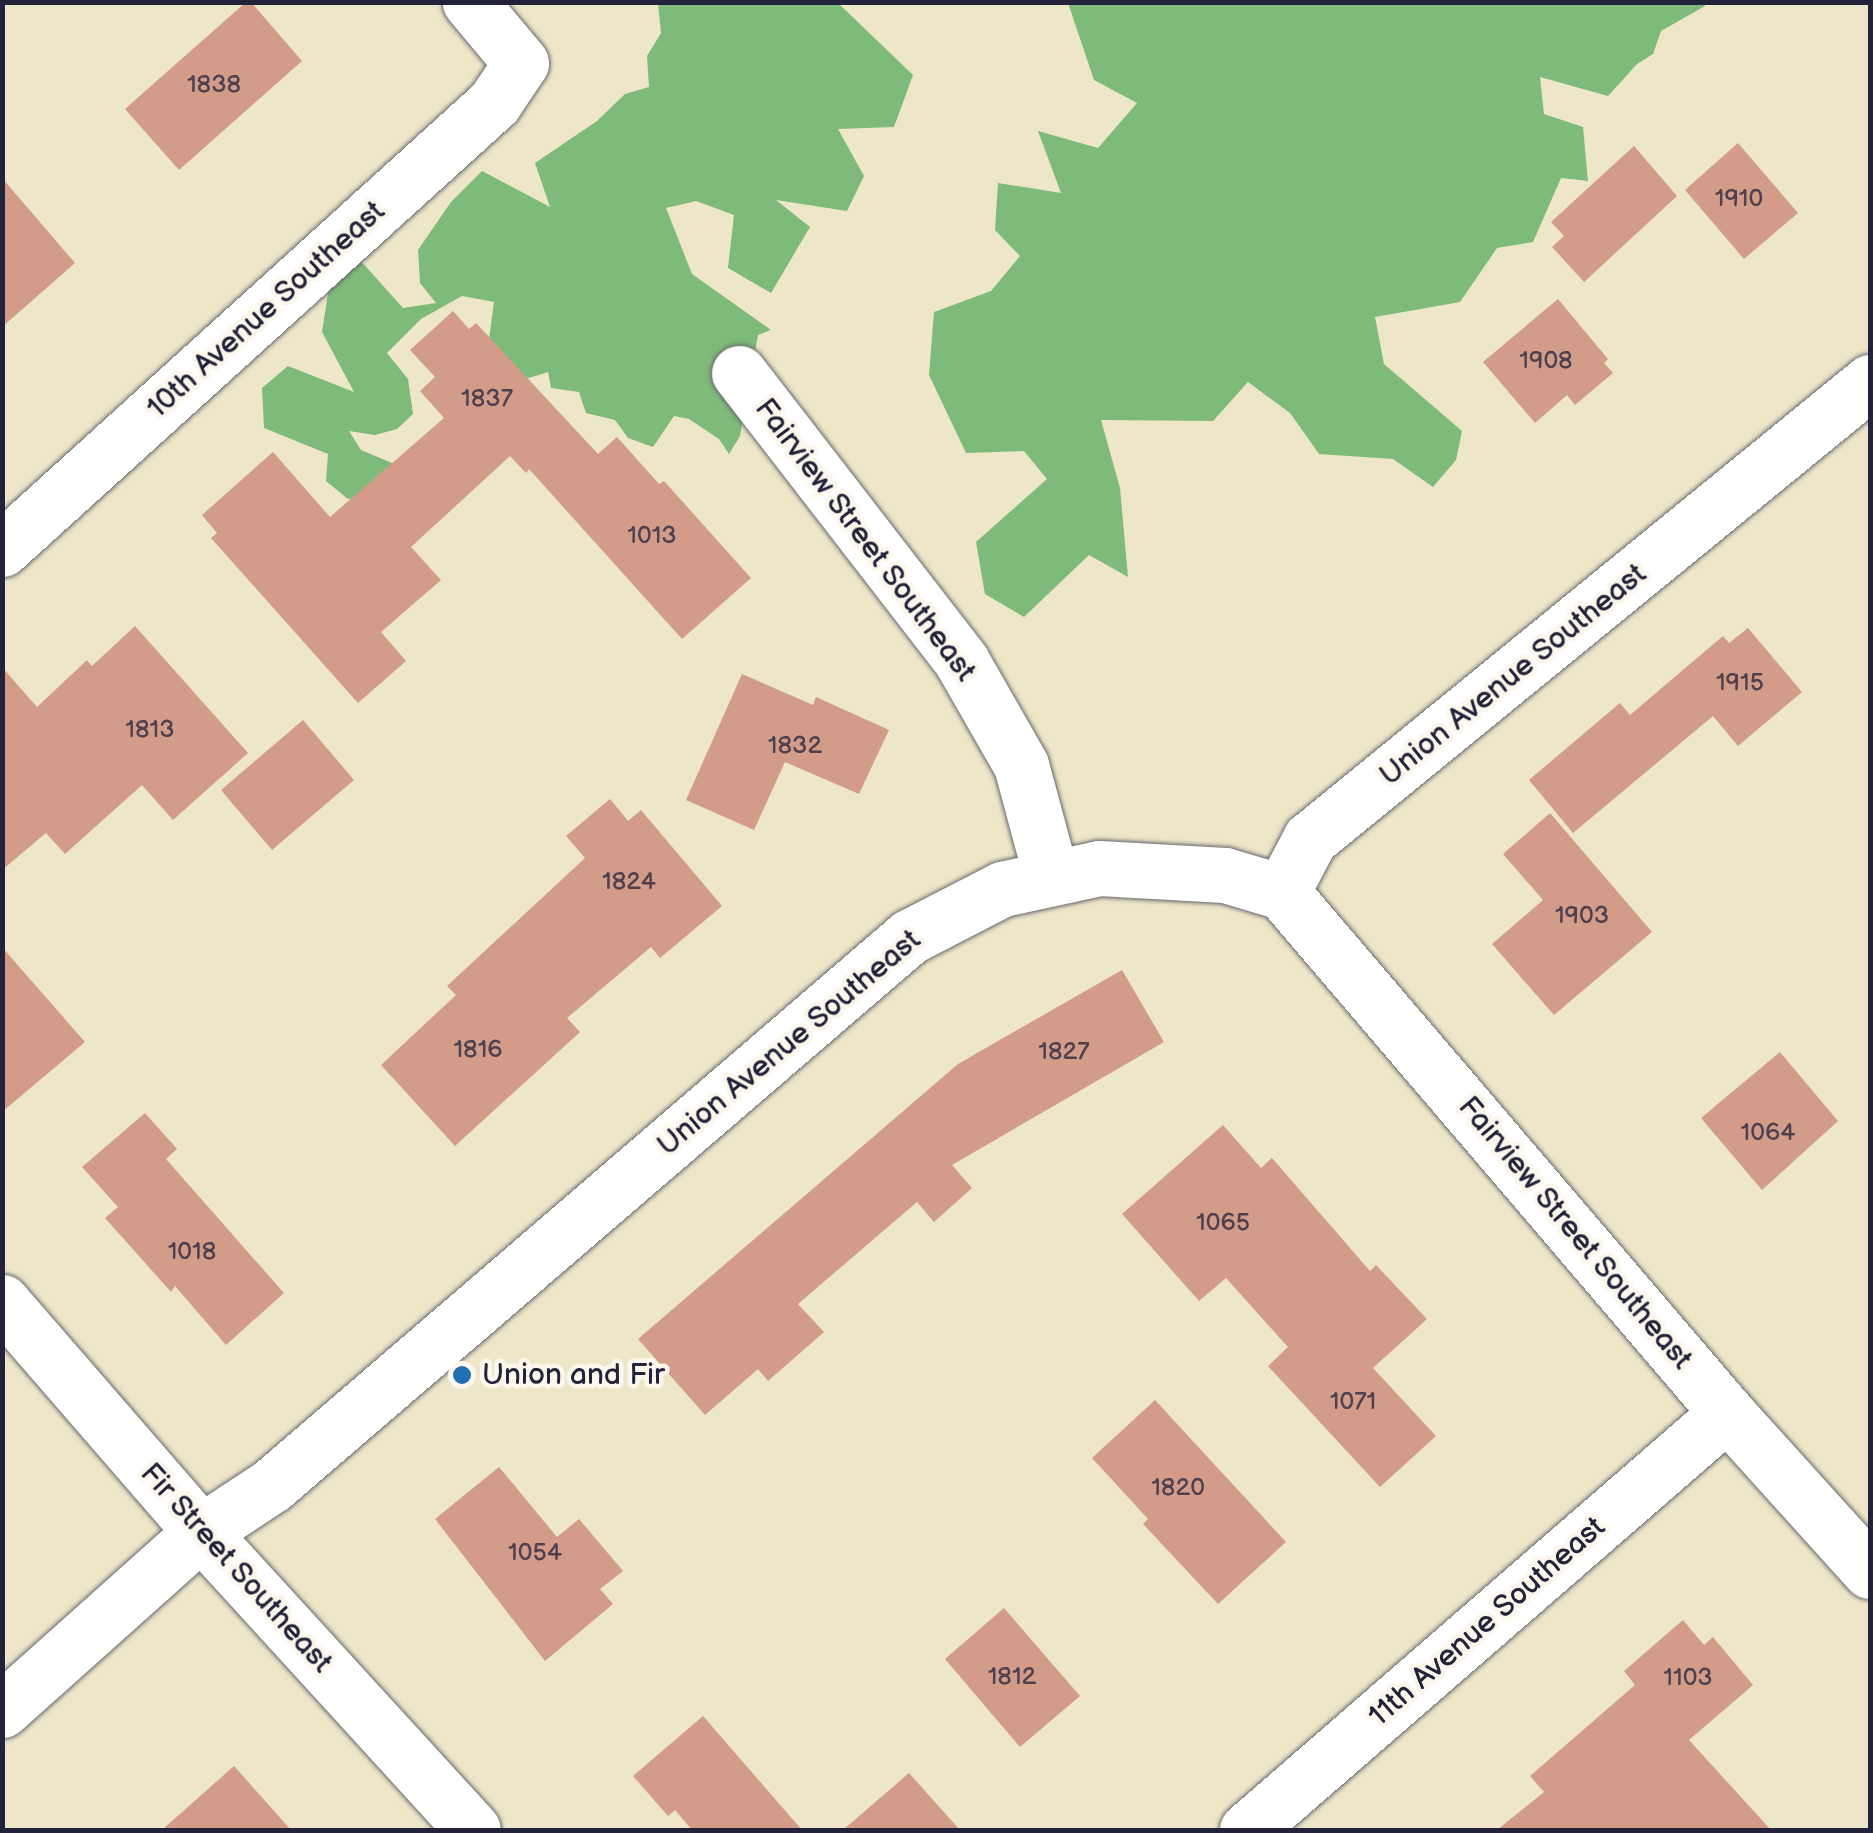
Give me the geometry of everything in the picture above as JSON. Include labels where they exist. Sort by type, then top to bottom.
[{"type":"street","name":"10th Avenue Southeast","points":[[2,549],[494,103],[521,64],[470,2]]},
{"type":"street","name":"Fairview Street Southeast","points":[[738,373],[962,662],[1022,765],[1051,876]]},
{"type":"street","name":"Union Avenue Southeast","points":[[2,1710],[201,1532],[272,1485],[909,937],[1002,889],[1099,868],[1225,875],[1282,892],[1310,839],[1870,382]]},
{"type":"street","name":"Fairview Street Southeast","points":[[1282,892],[1727,1413],[1866,1558]]},
{"type":"street","name":"Fir Street Southeast","points":[[2,1302],[201,1532],[473,1830]]},
{"type":"street","name":"11th Avenue Southeast","points":[[1248,1830],[1727,1413]]},
{"type":"green space","points":[[1703,2],[1705,6],[1661,31],[1653,54],[1637,64],[1608,96],[1540,77],[1544,114],[1583,127],[1588,181],[1561,178],[1533,242],[1497,248],[1460,302],[1375,317],[1384,364],[1462,431],[1456,460],[1433,487],[1393,459],[1319,454],[1290,413],[1248,382],[1213,421],[1101,420],[1120,488],[1128,577],[1089,555],[1024,617],[985,594],[976,542],[1047,479],[1024,451],[966,453],[929,375],[934,312],[991,291],[1020,256],[995,230],[998,183],[1061,193],[1038,131],[1098,148],[1137,103],[1094,80],[1068,3]]},
{"type":"green space","points":[[658,3],[838,3],[913,75],[894,127],[838,129],[864,176],[847,211],[776,200],[810,227],[771,293],[728,268],[734,215],[696,201],[666,208],[692,274],[771,330],[758,335],[740,436],[729,454],[719,439],[689,419],[674,416],[653,447],[628,438],[615,420],[586,413],[579,392],[551,388],[548,372],[513,383],[487,354],[494,302],[462,296],[421,319],[387,353],[408,379],[413,414],[397,429],[375,435],[349,431],[361,450],[392,463],[384,495],[348,499],[326,481],[328,454],[264,428],[262,388],[288,366],[354,392],[322,332],[329,287],[359,259],[403,308],[436,303],[420,283],[418,250],[451,202],[482,171],[550,207],[535,163],[597,121],[625,94],[649,87],[647,56],[661,33]]},
{"type":"building","points":[[246,2],[251,2],[302,61],[179,170],[125,109]]},
{"type":"building","points":[[1738,143],[1798,213],[1744,259],[1685,190]]},
{"type":"building","points":[[1634,146],[1677,196],[1584,282],[1552,247],[1564,236],[1551,222]]},
{"type":"building","points":[[2,178],[75,263],[2,327]]},
{"type":"building","points":[[1558,299],[1608,359],[1604,363],[1613,373],[1575,405],[1567,395],[1535,423],[1483,362]]},
{"type":"building","points":[[453,311],[469,329],[476,323],[598,454],[617,437],[659,484],[664,481],[751,578],[682,639],[529,469],[526,473],[510,456],[411,547],[441,580],[381,632],[406,661],[358,703],[211,538],[217,533],[202,515],[273,452],[330,517],[444,418],[420,391],[435,377],[410,350]]},
{"type":"building","points":[[135,626],[248,753],[173,820],[142,785],[65,854],[46,833],[2,870],[2,667],[37,707],[87,660],[92,666]]},
{"type":"building","points":[[1748,628],[1802,692],[1738,746],[1713,716],[1573,833],[1529,780],[1620,703],[1630,715],[1723,636],[1729,643]]},
{"type":"building","points":[[742,674],[813,705],[816,697],[889,730],[859,794],[785,762],[754,830],[686,800]]},
{"type":"building","points":[[303,720],[354,780],[272,850],[221,790]]},
{"type":"building","points":[[610,799],[628,821],[641,810],[722,906],[660,958],[651,947],[567,1018],[580,1032],[455,1146],[381,1065],[456,995],[447,986],[585,858],[566,836]]},
{"type":"building","points":[[1550,813],[1652,932],[1554,1015],[1492,944],[1543,900],[1503,854]]},
{"type":"building","points":[[2,947],[85,1042],[2,1112]]},
{"type":"building","points":[[1122,970],[1164,1042],[952,1165],[972,1188],[934,1222],[917,1202],[798,1304],[824,1332],[768,1381],[758,1369],[705,1415],[638,1339],[958,1064]]},
{"type":"building","points":[[1780,1052],[1838,1121],[1762,1190],[1701,1118]]},
{"type":"building","points":[[145,1113],[177,1149],[166,1159],[284,1293],[226,1345],[175,1286],[171,1292],[105,1218],[118,1207],[82,1167]]},
{"type":"building","points":[[1223,1125],[1261,1168],[1272,1158],[1370,1271],[1376,1265],[1427,1319],[1373,1368],[1436,1436],[1380,1487],[1268,1366],[1288,1347],[1226,1278],[1199,1301],[1122,1214]]},
{"type":"building","points":[[1155,1400],[1286,1542],[1218,1604],[1143,1524],[1148,1519],[1092,1458]]},
{"type":"building","points":[[499,1467],[557,1537],[579,1519],[623,1571],[600,1589],[613,1604],[545,1661],[435,1519]]},
{"type":"building","points":[[1004,1608],[1080,1696],[1020,1747],[945,1659]]},
{"type":"building","points":[[1683,1620],[1704,1645],[1713,1637],[1753,1685],[1689,1740],[1771,1830],[1497,1830],[1544,1792],[1530,1776],[1635,1685],[1624,1671]]},
{"type":"building","points":[[703,1716],[802,1830],[692,1830],[675,1810],[668,1816],[633,1776]]},
{"type":"building","points":[[234,1766],[291,1830],[162,1830]]},
{"type":"building","points":[[909,1773],[960,1830],[843,1830]]},
{"type":"place","name":"Union and Fir","points":[[462,1375]]}]
